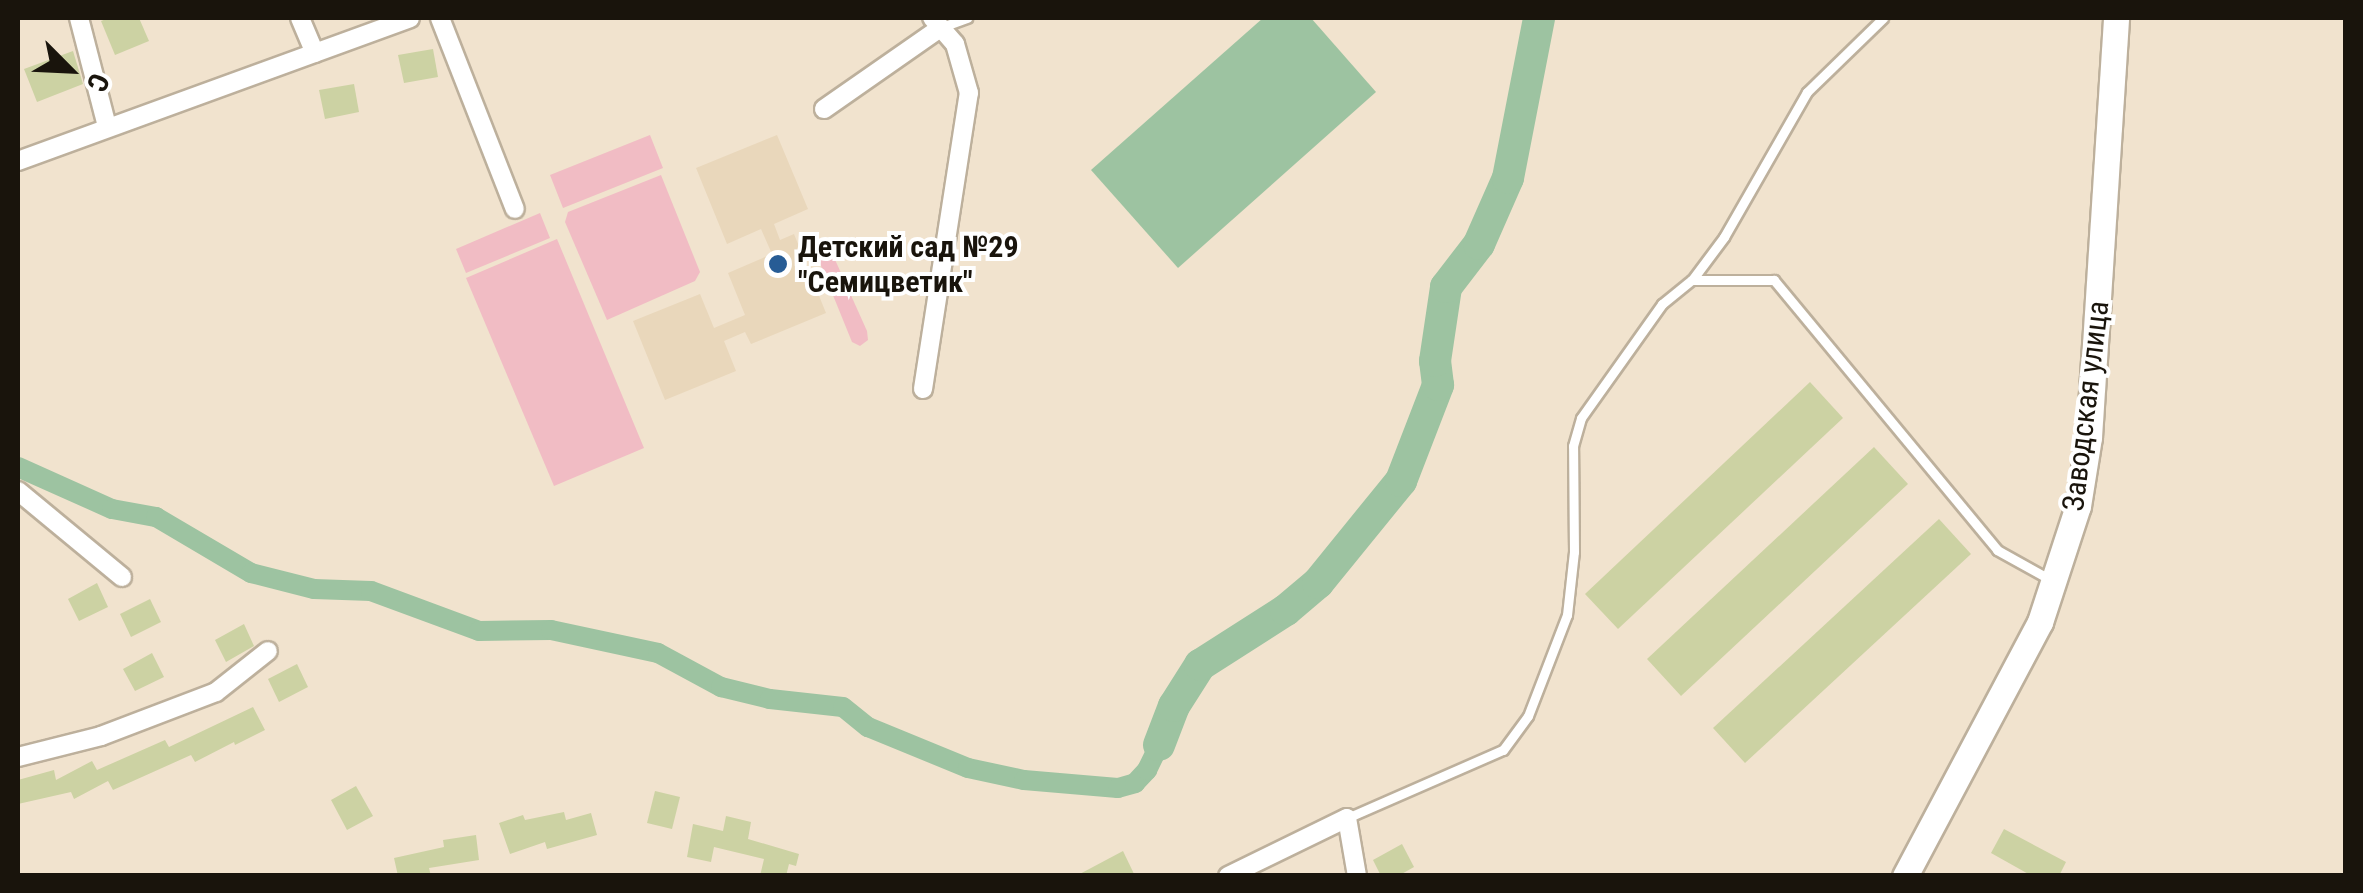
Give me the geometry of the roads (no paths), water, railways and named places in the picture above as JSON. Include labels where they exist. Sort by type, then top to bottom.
[{"type":"main road","name":"Заводская улица","points":[[1905,876],[2040,622],[2078,506],[2088,437],[2116,18]]},
{"type":"street","points":[[79,18],[107,126]]},
{"type":"street","points":[[300,18],[315,54]]},
{"type":"street","points":[[18,160],[410,18]]},
{"type":"street","points":[[440,18],[515,208]]},
{"type":"street","points":[[824,109],[936,23],[955,44],[969,93],[923,390]]},
{"type":"street","points":[[18,491],[122,577]]},
{"type":"street","points":[[18,758],[101,736],[216,692],[268,652]]},
{"type":"street","points":[[1228,876],[1347,818],[1357,876]]},
{"type":"lane","points":[[936,23],[967,18]]},
{"type":"lane","points":[[1347,818],[1503,750],[1528,716],[1567,615],[1574,552],[1572,446],[1581,418],[1662,304],[1692,280],[1724,237],[1808,92],[1883,18]]},
{"type":"lane","points":[[1692,280],[1774,280],[1997,550],[2056,582]]},
{"type":"waterway","points":[[1159,745],[1174,706],[1200,665],[1286,610],[1318,583],[1401,481],[1438,385],[1435,361],[1446,287],[1479,244],[1508,178],[1539,18]]},
{"type":"waterway","points":[[18,467],[112,509],[156,517],[251,573],[314,589],[371,591],[479,631],[551,630],[658,653],[721,687],[770,699],[843,707],[868,727],[968,768],[1024,780],[1118,788],[1135,783],[1147,770],[1159,745]]},
{"type":"place","name":"Детский сад №29 \"Семицветик\"","points":[[778,264]]}]
